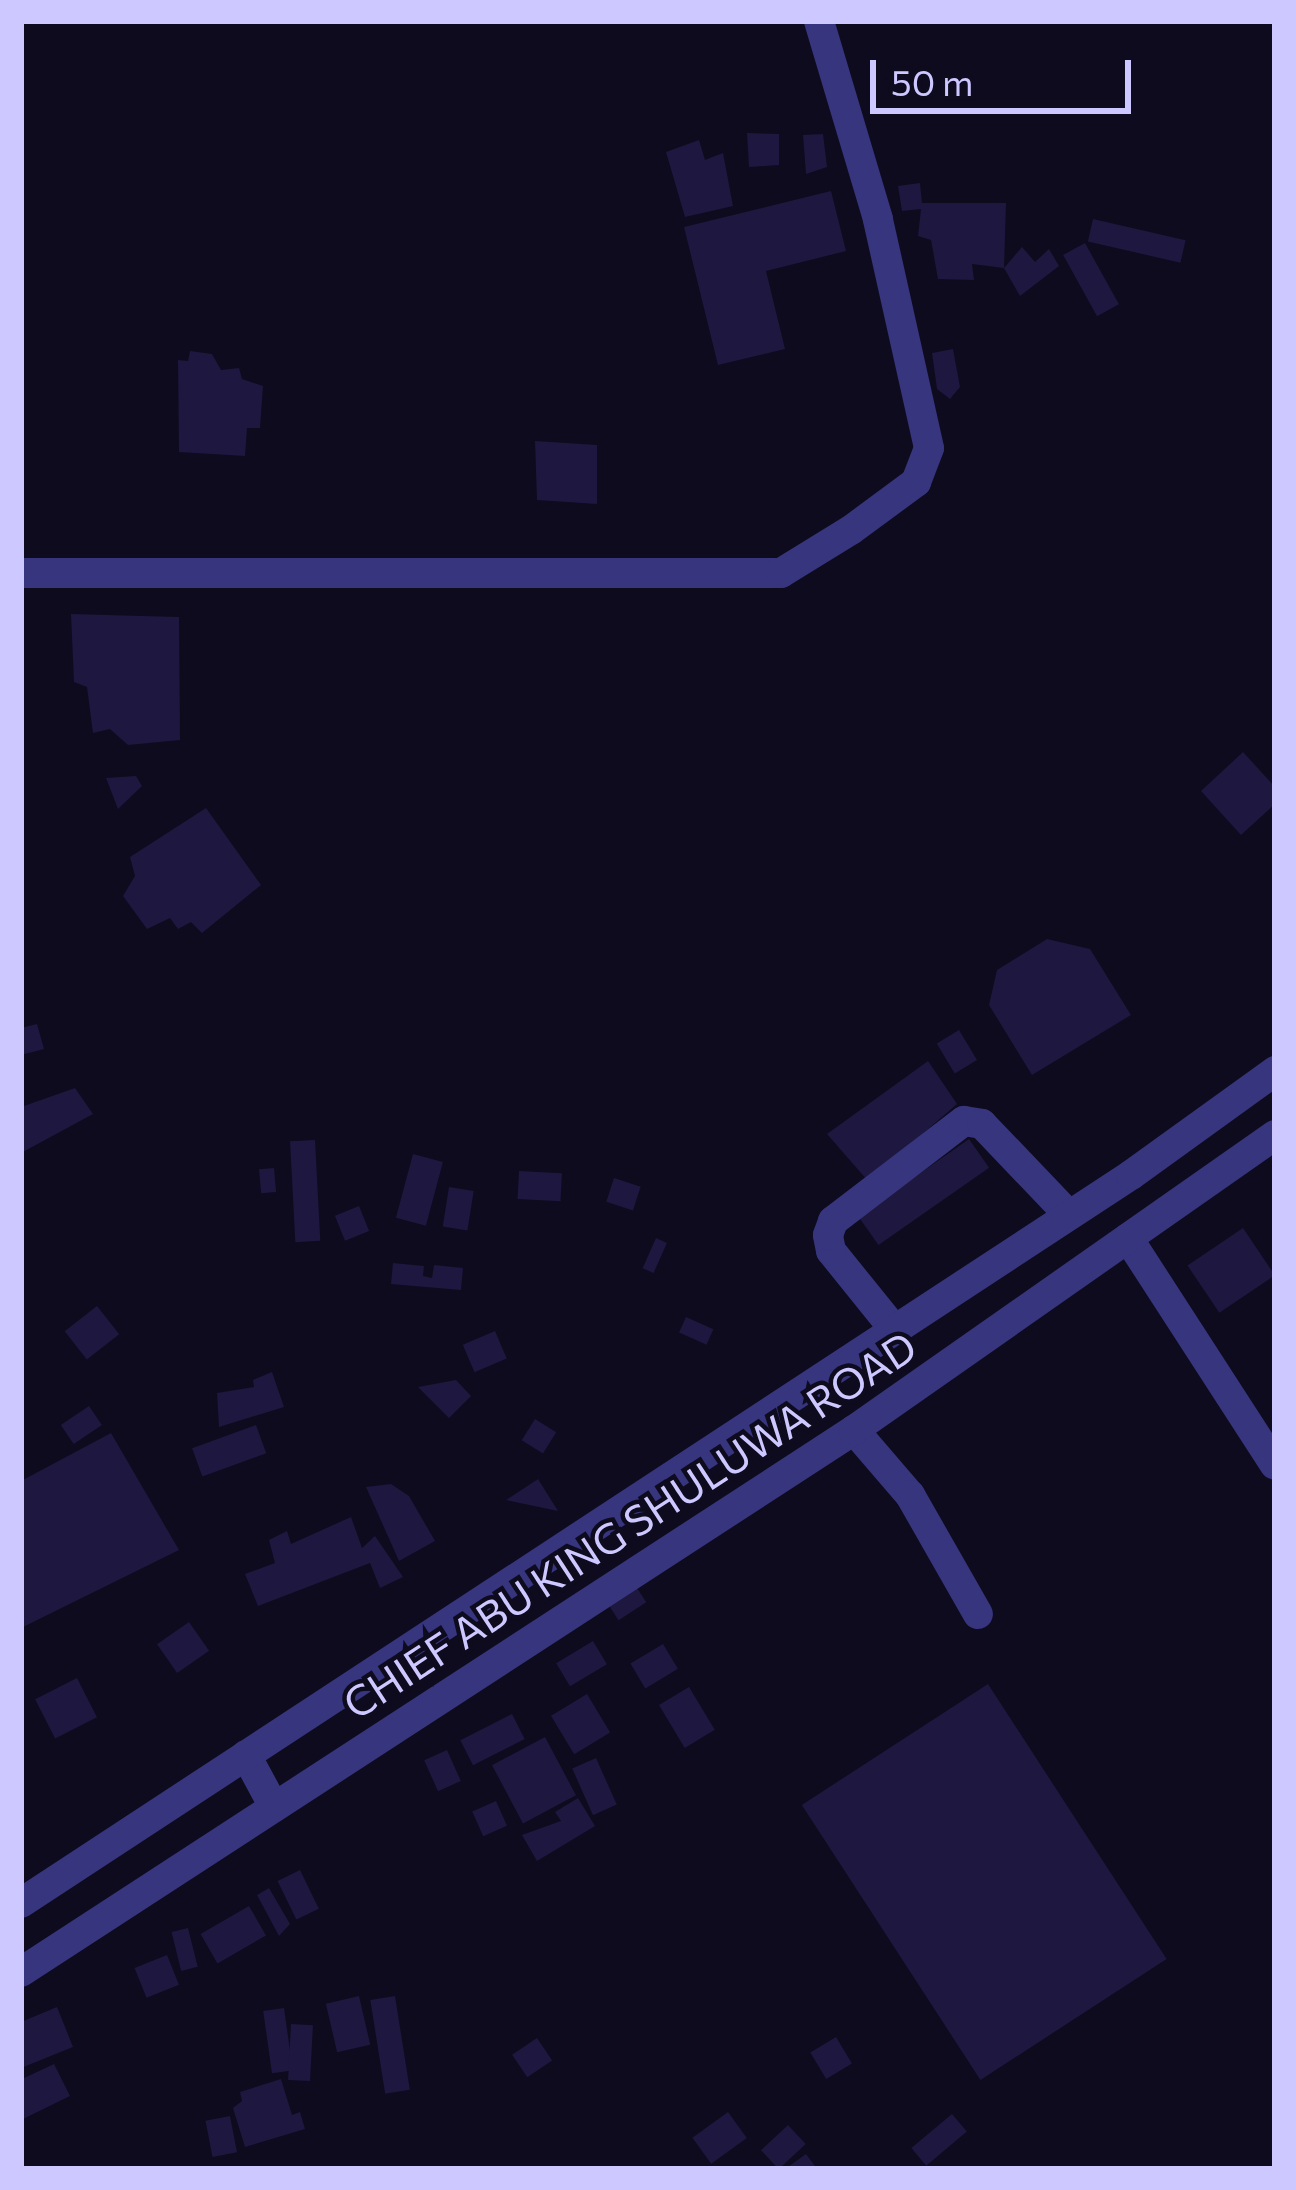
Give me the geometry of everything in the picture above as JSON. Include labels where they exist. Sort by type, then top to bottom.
[{"type":"street","points":[[21,572],[781,573],[851,530],[916,482],[929,448],[878,219],[819,21]]},
{"type":"street","points":[[21,1903],[1069,1215],[1275,1071]]},
{"type":"street","points":[[894,1329],[831,1251],[832,1221],[964,1121],[982,1124],[1069,1215]]},
{"type":"street","name":"CHIEF ABU KING SHULUWA ROAD","points":[[21,1972],[854,1430],[1275,1135]]},
{"type":"street","points":[[1128,1238],[1275,1465]]},
{"type":"street","points":[[854,1430],[910,1495],[978,1614]]},
{"type":"street","points":[[246,1755],[274,1807]]},
{"type":"building","points":[[747,133],[779,134],[779,165],[749,167]]},
{"type":"building","points":[[823,134],[827,167],[806,174],[803,135]]},
{"type":"building","points":[[699,140],[705,160],[723,153],[733,206],[685,217],[666,152]]},
{"type":"building","points":[[920,183],[922,203],[1006,203],[1004,268],[972,264],[974,280],[938,279],[931,240],[918,236],[921,209],[902,211],[898,186]]},
{"type":"building","points":[[831,191],[846,251],[766,271],[785,349],[718,365],[684,227]]},
{"type":"building","points":[[1093,219],[1186,240],[1180,263],[1088,241]]},
{"type":"building","points":[[1085,243],[1119,304],[1097,316],[1063,255]]},
{"type":"building","points":[[1022,247],[1035,262],[1049,249],[1059,266],[1020,296],[1004,268]]},
{"type":"building","points":[[953,349],[960,387],[950,399],[937,389],[932,353]]},
{"type":"building","points":[[190,351],[212,354],[221,370],[239,368],[242,379],[263,386],[260,428],[247,428],[245,456],[179,452],[178,360],[188,361]]},
{"type":"building","points":[[535,441],[597,445],[597,504],[537,500]]},
{"type":"building","points":[[71,614],[179,617],[180,740],[128,745],[110,729],[93,733],[87,687],[74,682]]},
{"type":"building","points":[[1243,752],[1275,787],[1275,804],[1241,835],[1201,791]]},
{"type":"building","points":[[136,776],[142,786],[118,809],[106,778]]},
{"type":"building","points":[[206,808],[261,885],[202,933],[191,922],[178,929],[170,918],[147,929],[123,896],[135,876],[130,857]]},
{"type":"building","points":[[1047,939],[1090,949],[1131,1015],[1032,1075],[989,1005],[997,970]]},
{"type":"building","points":[[37,1024],[44,1049],[21,1055],[21,1028]]},
{"type":"building","points":[[959,1030],[977,1060],[955,1073],[937,1043]]},
{"type":"building","points":[[928,1061],[957,1104],[868,1181],[827,1134]]},
{"type":"building","points":[[75,1088],[93,1114],[21,1153],[21,1107]]},
{"type":"building","points":[[969,1139],[989,1168],[878,1245],[858,1216]]},
{"type":"building","points":[[315,1140],[320,1241],[295,1242],[290,1141]]},
{"type":"building","points":[[413,1154],[443,1162],[426,1226],[396,1218]]},
{"type":"building","points":[[274,1168],[276,1192],[261,1193],[259,1169]]},
{"type":"building","points":[[519,1171],[562,1173],[560,1201],[518,1199]]},
{"type":"building","points":[[614,1178],[641,1187],[633,1210],[606,1202]]},
{"type":"building","points":[[449,1187],[474,1191],[467,1230],[443,1227]]},
{"type":"building","points":[[359,1206],[369,1231],[345,1241],[335,1216]]},
{"type":"building","points":[[1243,1228],[1275,1275],[1219,1313],[1187,1265]]},
{"type":"building","points":[[656,1238],[667,1243],[654,1273],[643,1268]]},
{"type":"building","points":[[393,1263],[424,1266],[423,1276],[432,1278],[434,1265],[463,1268],[461,1290],[391,1284]]},
{"type":"building","points":[[97,1306],[119,1334],[87,1360],[65,1331]]},
{"type":"building","points":[[686,1317],[713,1329],[706,1345],[679,1333]]},
{"type":"building","points":[[495,1331],[507,1359],[475,1372],[463,1345]]},
{"type":"building","points":[[272,1372],[284,1407],[219,1427],[217,1393],[254,1387],[253,1380]]},
{"type":"building","points":[[456,1380],[471,1396],[449,1418],[418,1387]]},
{"type":"building","points":[[89,1406],[102,1425],[74,1444],[61,1425]]},
{"type":"building","points":[[535,1419],[556,1432],[543,1453],[522,1440]]},
{"type":"building","points":[[256,1425],[266,1453],[202,1476],[192,1448]]},
{"type":"building","points":[[111,1433],[179,1550],[21,1628],[21,1481]]},
{"type":"building","points":[[538,1479],[558,1511],[506,1500]]},
{"type":"building","points":[[391,1484],[409,1496],[435,1541],[399,1561],[366,1487]]},
{"type":"building","points":[[351,1517],[362,1548],[375,1536],[403,1577],[380,1588],[370,1563],[258,1606],[245,1574],[275,1563],[269,1540],[287,1531],[291,1544]]},
{"type":"building","points":[[637,1588],[646,1602],[619,1620],[609,1606]]},
{"type":"building","points":[[189,1622],[209,1651],[177,1673],[157,1644]]},
{"type":"building","points":[[593,1641],[607,1664],[570,1686],[556,1663]]},
{"type":"building","points":[[663,1644],[678,1669],[645,1688],[630,1664]]},
{"type":"building","points":[[77,1678],[97,1717],[55,1739],[35,1699]]},
{"type":"building","points":[[988,1684],[1167,1959],[980,2080],[802,1805]]},
{"type":"building","points":[[689,1687],[715,1730],[685,1748],[659,1705]]},
{"type":"building","points":[[587,1694],[610,1733],[574,1754],[551,1716]]},
{"type":"building","points":[[512,1714],[525,1739],[473,1765],[460,1740]]},
{"type":"building","points":[[545,1737],[576,1795],[523,1823],[492,1765]]},
{"type":"building","points":[[447,1750],[461,1781],[438,1791],[424,1760]]},
{"type":"building","points":[[596,1758],[617,1805],[593,1815],[572,1769]]},
{"type":"building","points":[[578,1798],[595,1826],[537,1861],[522,1835],[561,1821],[555,1812]]},
{"type":"building","points":[[496,1801],[507,1826],[483,1836],[472,1812]]},
{"type":"building","points":[[300,1870],[319,1909],[296,1920],[278,1881]]},
{"type":"building","points":[[269,1888],[290,1924],[279,1936],[257,1895]]},
{"type":"building","points":[[249,1906],[266,1935],[218,1963],[201,1934]]},
{"type":"building","points":[[188,1928],[198,1967],[181,1971],[172,1932]]},
{"type":"building","points":[[167,1955],[179,1985],[147,1998],[135,1968]]},
{"type":"building","points":[[359,1996],[370,2045],[337,2052],[326,2004]]},
{"type":"building","points":[[395,1996],[410,2090],[385,2094],[370,2000]]},
{"type":"building","points":[[57,2007],[73,2047],[21,2068],[21,2022]]},
{"type":"building","points":[[284,2008],[293,2070],[272,2073],[263,2011]]},
{"type":"building","points":[[291,2024],[313,2025],[310,2081],[288,2080]]},
{"type":"building","points":[[836,2037],[852,2064],[826,2079],[810,2052]]},
{"type":"building","points":[[537,2038],[552,2060],[527,2077],[512,2055]]},
{"type":"building","points":[[54,2064],[70,2096],[23,2119],[22,2079]]},
{"type":"building","points":[[281,2079],[292,2115],[300,2112],[305,2129],[245,2147],[233,2108],[242,2101],[240,2092]]},
{"type":"building","points":[[728,2112],[747,2138],[711,2164],[692,2138]]},
{"type":"building","points":[[952,2114],[967,2132],[926,2166],[911,2148]]},
{"type":"building","points":[[230,2116],[237,2152],[213,2157],[205,2121]]},
{"type":"building","points":[[788,2125],[806,2144],[779,2169],[761,2150]]},
{"type":"building","points":[[806,2154],[817,2169],[785,2169]]}]
